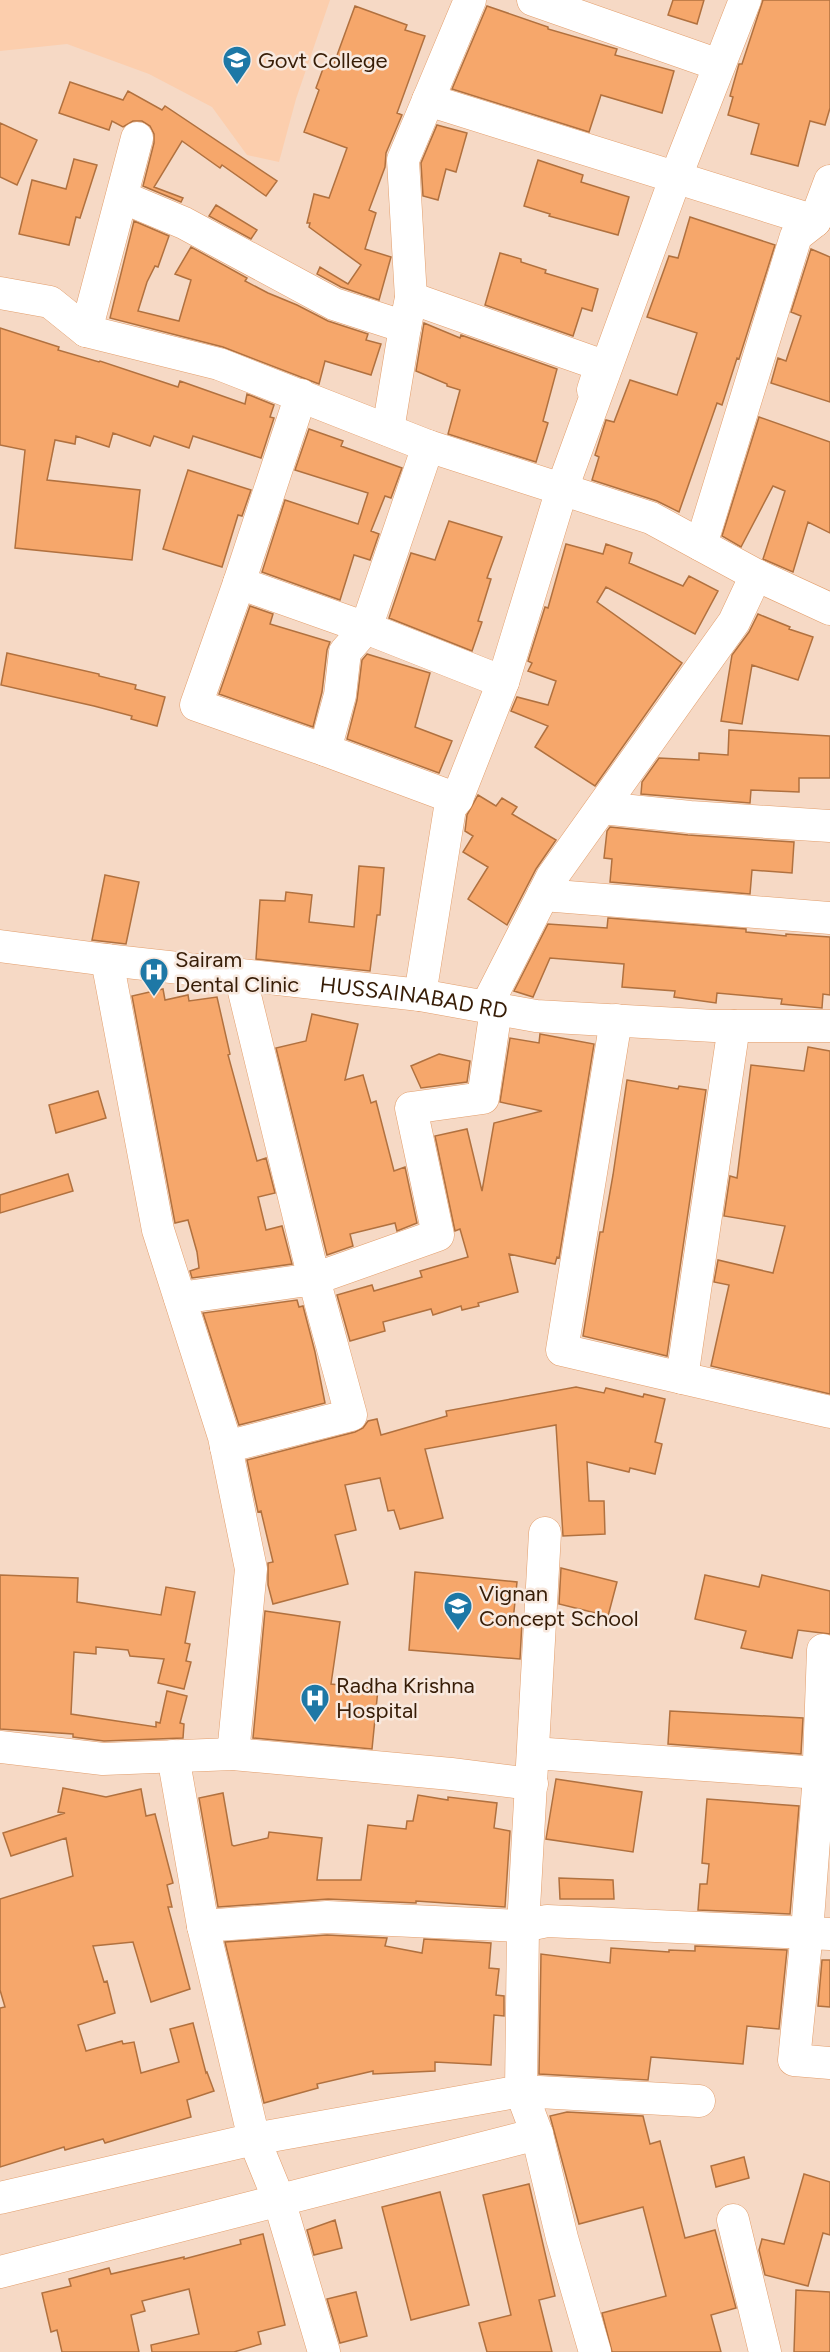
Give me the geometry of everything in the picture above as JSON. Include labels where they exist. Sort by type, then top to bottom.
[{"type":"street","points":[[388,430],[408,312],[403,160],[470,0]]},
{"type":"street","points":[[534,0],[584,8],[719,66]]},
{"type":"street","points":[[562,489],[675,179],[745,0]]},
{"type":"street","points":[[428,100],[815,221]]},
{"type":"street","points":[[86,331],[137,138]]},
{"type":"street","points":[[701,545],[796,236],[815,221],[830,181]]},
{"type":"street","points":[[122,197],[184,223],[237,252],[251,257],[334,304],[408,312],[601,365],[503,682],[457,799],[450,808],[420,994]]},
{"type":"street","points":[[0,293],[50,303],[86,331],[219,364],[428,446],[651,518],[756,575],[830,609]]},
{"type":"street","points":[[301,395],[196,705],[457,799]]},
{"type":"street","points":[[325,750],[340,694],[345,652],[366,628],[428,446]]},
{"type":"street","points":[[180,1298],[314,1278],[438,1235],[411,1108],[483,1098],[491,1008],[552,877],[734,622],[756,575]]},
{"type":"street","points":[[239,583],[366,628],[503,682]]},
{"type":"street","points":[[602,808],[690,817],[830,826]]},
{"type":"street","points":[[543,895],[830,918]]},
{"type":"street","name":"HUSSAINABAD RD","points":[[0,946],[420,994],[536,1016],[734,1026],[830,1026]]},
{"type":"street","points":[[107,960],[158,1230],[226,1447],[251,1569],[232,1754]]},
{"type":"street","points":[[226,1447],[351,1415],[314,1278],[240,975]]},
{"type":"street","points":[[616,1020],[562,1350],[830,1412]]},
{"type":"street","points":[[682,1378],[734,1026]]},
{"type":"street","points":[[544,1533],[523,1926],[520,2091],[537,2134],[562,2238],[595,2352]]},
{"type":"street","points":[[823,1650],[818,1933],[794,2060],[830,2063]]},
{"type":"street","points":[[0,1747],[103,1759],[232,1754],[451,1774],[532,1784]]},
{"type":"street","points":[[533,1753],[822,1784]]},
{"type":"street","points":[[173,1756],[203,1926],[254,2139],[279,2200],[324,2352]]},
{"type":"street","points":[[203,1926],[327,1917],[523,1926],[547,1921],[818,1933]]},
{"type":"street","points":[[0,2198],[254,2139],[520,2091],[699,2101]]},
{"type":"street","points":[[0,2272],[537,2134]]},
{"type":"street","points":[[733,2220],[765,2352]]},
{"type":"shaded area","name":"Govt College","points":[[0,0],[330,0],[296,99],[279,162],[247,155],[212,107],[149,74],[67,44],[0,51]]},
{"type":"building","points":[[673,0],[704,0],[697,24],[668,15]]},
{"type":"building","points":[[763,0],[830,0],[830,108],[825,125],[810,121],[798,166],[751,154],[759,124],[728,115],[733,97],[730,96],[739,64],[742,64]]},
{"type":"building","points":[[355,6],[407,25],[405,30],[425,36],[397,113],[402,115],[386,153],[385,167],[369,210],[376,213],[365,249],[391,257],[379,300],[341,287],[317,274],[320,267],[348,284],[361,265],[309,227],[310,223],[307,223],[314,194],[329,198],[347,148],[304,132],[319,90],[316,88],[324,66],[332,69]]},
{"type":"building","points":[[487,6],[548,27],[548,29],[617,49],[615,55],[674,71],[662,113],[601,95],[589,132],[452,89]]},
{"type":"building","points":[[70,82],[123,100],[128,91],[162,110],[165,106],[277,181],[266,196],[222,165],[220,168],[182,141],[154,187],[183,198],[181,202],[143,186],[154,143],[154,134],[150,126],[142,121],[133,121],[123,127],[112,121],[109,130],[59,113]]},
{"type":"building","points":[[0,123],[37,140],[17,185],[0,177]]},
{"type":"building","points":[[437,125],[467,133],[456,172],[446,169],[438,200],[423,196],[421,163]]},
{"type":"building","points":[[74,159],[97,165],[80,218],[76,217],[69,245],[19,234],[32,180],[66,189]]},
{"type":"building","points":[[538,160],[583,175],[581,182],[629,197],[618,235],[549,216],[550,214],[524,206]]},
{"type":"building","points":[[216,205],[257,230],[251,239],[209,216]]},
{"type":"building","points":[[690,217],[775,245],[739,359],[737,358],[722,405],[717,403],[679,512],[657,501],[592,480],[599,457],[595,455],[606,420],[614,422],[630,380],[677,395],[697,333],[647,317],[669,256],[678,258]]},
{"type":"building","points":[[134,221],[169,236],[158,267],[155,266],[147,282],[138,311],[179,321],[191,280],[175,274],[191,247],[247,278],[245,281],[268,293],[328,321],[368,334],[366,340],[381,344],[371,375],[325,361],[319,384],[223,347],[110,318]]},
{"type":"building","points":[[811,249],[830,257],[830,402],[771,383],[778,358],[786,361],[801,316],[791,312]]},
{"type":"building","points":[[500,253],[546,270],[545,273],[598,289],[592,311],[582,308],[573,336],[485,305]]},
{"type":"building","points":[[424,323],[460,338],[461,335],[557,369],[543,421],[548,423],[536,462],[448,434],[460,390],[416,371]]},
{"type":"building","points":[[0,328],[59,347],[58,350],[100,361],[178,387],[180,381],[245,404],[247,394],[274,405],[270,417],[274,418],[261,458],[193,436],[189,448],[154,436],[150,446],[113,433],[109,447],[76,436],[75,444],[55,440],[47,480],[140,490],[132,560],[15,548],[25,450],[0,445]]},
{"type":"building","points":[[759,417],[830,442],[830,533],[808,522],[793,572],[763,559],[785,491],[773,486],[741,547],[722,536]]},
{"type":"building","points":[[309,429],[343,441],[341,446],[402,468],[391,498],[385,496],[371,531],[379,534],[370,560],[354,555],[340,600],[262,572],[285,500],[358,524],[368,493],[295,470]]},
{"type":"building","points":[[188,470],[251,490],[242,516],[238,515],[222,567],[163,549]]},
{"type":"building","points":[[449,521],[502,537],[487,578],[491,579],[478,621],[482,622],[472,651],[389,618],[411,553],[435,560]]},
{"type":"building","points":[[566,544],[603,554],[606,544],[632,553],[629,563],[683,586],[689,576],[718,591],[695,634],[606,587],[597,602],[682,663],[595,786],[535,747],[548,726],[511,711],[517,697],[548,705],[556,681],[528,671],[532,663],[528,661],[545,607],[548,608]]},
{"type":"building","points":[[250,606],[273,614],[270,624],[330,642],[322,692],[313,727],[219,694]]},
{"type":"building","points":[[758,614],[790,627],[789,629],[813,637],[798,680],[752,665],[742,724],[721,721],[732,655],[749,632]]},
{"type":"building","points":[[7,653],[99,674],[99,676],[136,685],[135,689],[165,697],[157,726],[131,719],[132,716],[94,706],[1,685]]},
{"type":"building","points":[[367,654],[430,673],[415,727],[452,741],[439,773],[347,739],[357,700],[362,660]]},
{"type":"building","points":[[729,730],[830,736],[830,778],[799,778],[799,792],[751,790],[750,803],[641,794],[642,782],[659,758],[699,760],[699,753],[728,755]]},
{"type":"building","points":[[478,795],[496,806],[502,798],[517,807],[512,814],[556,840],[536,869],[507,925],[468,899],[488,867],[463,852],[473,836],[465,831],[467,815]]},
{"type":"building","points":[[610,827],[794,842],[792,873],[752,870],[750,894],[610,882],[612,859],[604,858],[607,831]]},
{"type":"building","points":[[359,866],[384,868],[380,915],[377,915],[370,971],[256,959],[260,900],[285,901],[286,892],[312,895],[309,922],[354,927]]},
{"type":"building","points":[[105,875],[139,882],[126,944],[92,940]]},
{"type":"building","points":[[608,918],[746,929],[746,932],[786,936],[786,934],[830,937],[830,995],[823,994],[822,1008],[781,1004],[782,999],[717,993],[716,1003],[674,997],[675,991],[622,987],[624,964],[550,958],[533,997],[514,991],[548,924],[607,928]]},
{"type":"building","points":[[163,989],[165,1000],[188,995],[189,1001],[217,997],[230,1054],[228,1055],[257,1161],[266,1158],[275,1193],[258,1197],[266,1230],[282,1226],[292,1264],[192,1278],[190,1271],[199,1268],[197,1252],[188,1220],[175,1223],[132,996]]},
{"type":"building","points":[[312,1014],[358,1024],[345,1080],[363,1075],[371,1103],[376,1101],[394,1171],[405,1167],[417,1223],[397,1231],[395,1223],[350,1234],[353,1246],[327,1255],[276,1048],[306,1041]]},
{"type":"building","points":[[540,1034],[594,1044],[559,1258],[557,1257],[555,1264],[509,1254],[518,1292],[462,1310],[461,1306],[433,1315],[431,1309],[383,1322],[385,1331],[350,1341],[337,1295],[372,1285],[374,1291],[422,1277],[420,1271],[468,1257],[460,1229],[455,1231],[435,1136],[467,1129],[482,1191],[494,1123],[542,1111],[500,1102],[510,1038],[539,1043]]},
{"type":"building","points":[[808,1047],[830,1051],[830,1394],[711,1366],[729,1285],[714,1282],[718,1260],[773,1273],[785,1226],[724,1216],[730,1176],[737,1178],[751,1065],[804,1071]]},
{"type":"building","points":[[439,1054],[470,1061],[467,1082],[421,1088],[411,1066]]},
{"type":"building","points":[[627,1080],[678,1089],[679,1086],[706,1090],[667,1356],[583,1336],[600,1232],[603,1232],[613,1175]]},
{"type":"building","points":[[98,1091],[106,1118],[56,1133],[49,1105]]},
{"type":"building","points":[[68,1174],[73,1191],[0,1213],[0,1195]]},
{"type":"building","points":[[297,1300],[299,1307],[303,1306],[325,1403],[239,1425],[203,1313]]},
{"type":"building","points":[[576,1387],[604,1393],[606,1388],[643,1397],[644,1394],[665,1399],[655,1442],[662,1444],[655,1474],[630,1468],[629,1472],[587,1462],[589,1501],[604,1501],[605,1534],[563,1536],[556,1425],[425,1449],[443,1518],[400,1529],[394,1510],[388,1511],[380,1478],[345,1485],[356,1530],[335,1535],[348,1584],[273,1604],[268,1585],[268,1563],[273,1562],[261,1511],[258,1512],[247,1460],[355,1432],[363,1428],[368,1421],[377,1419],[381,1435],[447,1416],[446,1411]]},
{"type":"building","points":[[561,1568],[617,1582],[608,1616],[559,1604]]},
{"type":"building","points":[[415,1572],[517,1582],[513,1621],[522,1622],[520,1659],[409,1650]]},
{"type":"building","points":[[0,1575],[78,1578],[77,1602],[161,1615],[166,1587],[195,1592],[185,1643],[190,1644],[186,1661],[191,1662],[184,1689],[158,1683],[164,1659],[130,1656],[128,1650],[96,1647],[96,1654],[74,1652],[71,1714],[156,1727],[156,1722],[160,1723],[167,1691],[187,1696],[180,1723],[184,1724],[183,1738],[104,1741],[73,1737],[73,1734],[0,1729]]},
{"type":"building","points":[[705,1575],[759,1587],[762,1575],[830,1591],[830,1634],[798,1630],[792,1658],[741,1648],[746,1631],[695,1619]]},
{"type":"building","points":[[265,1611],[340,1622],[331,1684],[378,1689],[372,1749],[253,1738]]},
{"type":"building","points":[[670,1711],[803,1718],[801,1754],[668,1744]]},
{"type":"building","points":[[556,1779],[642,1792],[633,1852],[546,1839]]},
{"type":"building","points":[[63,1788],[106,1797],[141,1789],[146,1816],[155,1814],[173,1883],[167,1885],[172,1907],[168,1907],[190,1989],[151,2002],[133,1942],[93,1946],[104,1982],[107,1981],[115,2013],[78,2025],[86,2051],[122,2041],[123,2044],[134,2042],[141,2073],[179,2062],[170,2029],[193,2023],[206,2073],[214,2091],[187,2100],[191,2117],[105,2143],[103,2139],[65,2150],[64,2147],[0,2167],[0,2008],[5,2007],[0,1990],[0,1899],[73,1876],[66,1838],[11,1856],[3,1833],[65,1813],[58,1812]]},
{"type":"building","points":[[223,1793],[234,1846],[268,1838],[269,1832],[322,1838],[317,1880],[361,1880],[368,1825],[406,1829],[407,1821],[413,1821],[418,1795],[448,1800],[448,1797],[497,1803],[494,1828],[510,1831],[505,1907],[416,1901],[416,1903],[328,1899],[218,1907],[199,1798]]},
{"type":"building","points":[[707,1799],[799,1806],[790,1914],[698,1910],[700,1884],[707,1884],[709,1864],[702,1863]]},
{"type":"building","points":[[559,1878],[613,1880],[614,1899],[560,1899]]},
{"type":"building","points":[[327,1935],[387,1938],[385,1946],[422,1953],[424,1939],[491,1943],[489,1968],[499,1969],[496,1995],[504,1996],[504,2016],[494,2015],[491,2065],[435,2062],[435,2071],[373,2074],[373,2071],[317,2084],[318,2088],[264,2103],[225,1942]]},
{"type":"building","points":[[695,1946],[787,1950],[779,2029],[747,2026],[743,2064],[651,2057],[648,2080],[539,2074],[541,1954],[610,1963],[611,1948],[669,1952],[669,1950],[695,1951]]},
{"type":"building","points":[[822,1960],[830,1960],[830,2007],[818,2006]]},
{"type":"building","points":[[567,2112],[643,2116],[650,2144],[660,2141],[685,2238],[715,2230],[736,2308],[711,2315],[721,2352],[612,2352],[602,2313],[666,2296],[643,2207],[579,2224],[550,2116]]},
{"type":"building","points":[[744,2157],[749,2178],[716,2187],[711,2166]]},
{"type":"building","points":[[804,2174],[830,2182],[830,2235],[823,2233],[808,2286],[765,2275],[759,2250],[762,2239],[784,2244]]},
{"type":"building","points":[[529,2184],[555,2296],[539,2300],[552,2352],[487,2352],[479,2323],[511,2315],[483,2195]]},
{"type":"building","points":[[440,2192],[469,2305],[411,2320],[382,2207]]},
{"type":"building","points":[[335,2220],[342,2248],[314,2255],[307,2230]]},
{"type":"building","points":[[263,2234],[285,2325],[258,2332],[261,2344],[234,2352],[152,2352],[151,2345],[199,2334],[189,2289],[142,2301],[145,2311],[131,2315],[139,2352],[62,2352],[57,2330],[51,2332],[42,2293],[71,2286],[69,2279],[109,2268],[111,2274],[184,2257],[184,2259],[241,2244],[240,2240]]},
{"type":"building","points":[[796,2290],[830,2292],[830,2352],[794,2352]]},
{"type":"building","points":[[356,2292],[367,2336],[340,2343],[327,2299]]},
{"type":"place","name":"Govt College","points":[[237,86]]},
{"type":"place","name":"Sairam Dental Clinic","points":[[154,998]]},
{"type":"place","name":"Vignan Concept School","points":[[458,1632]]},
{"type":"place","name":"Radha Krishna Hospital","points":[[315,1724]]}]
